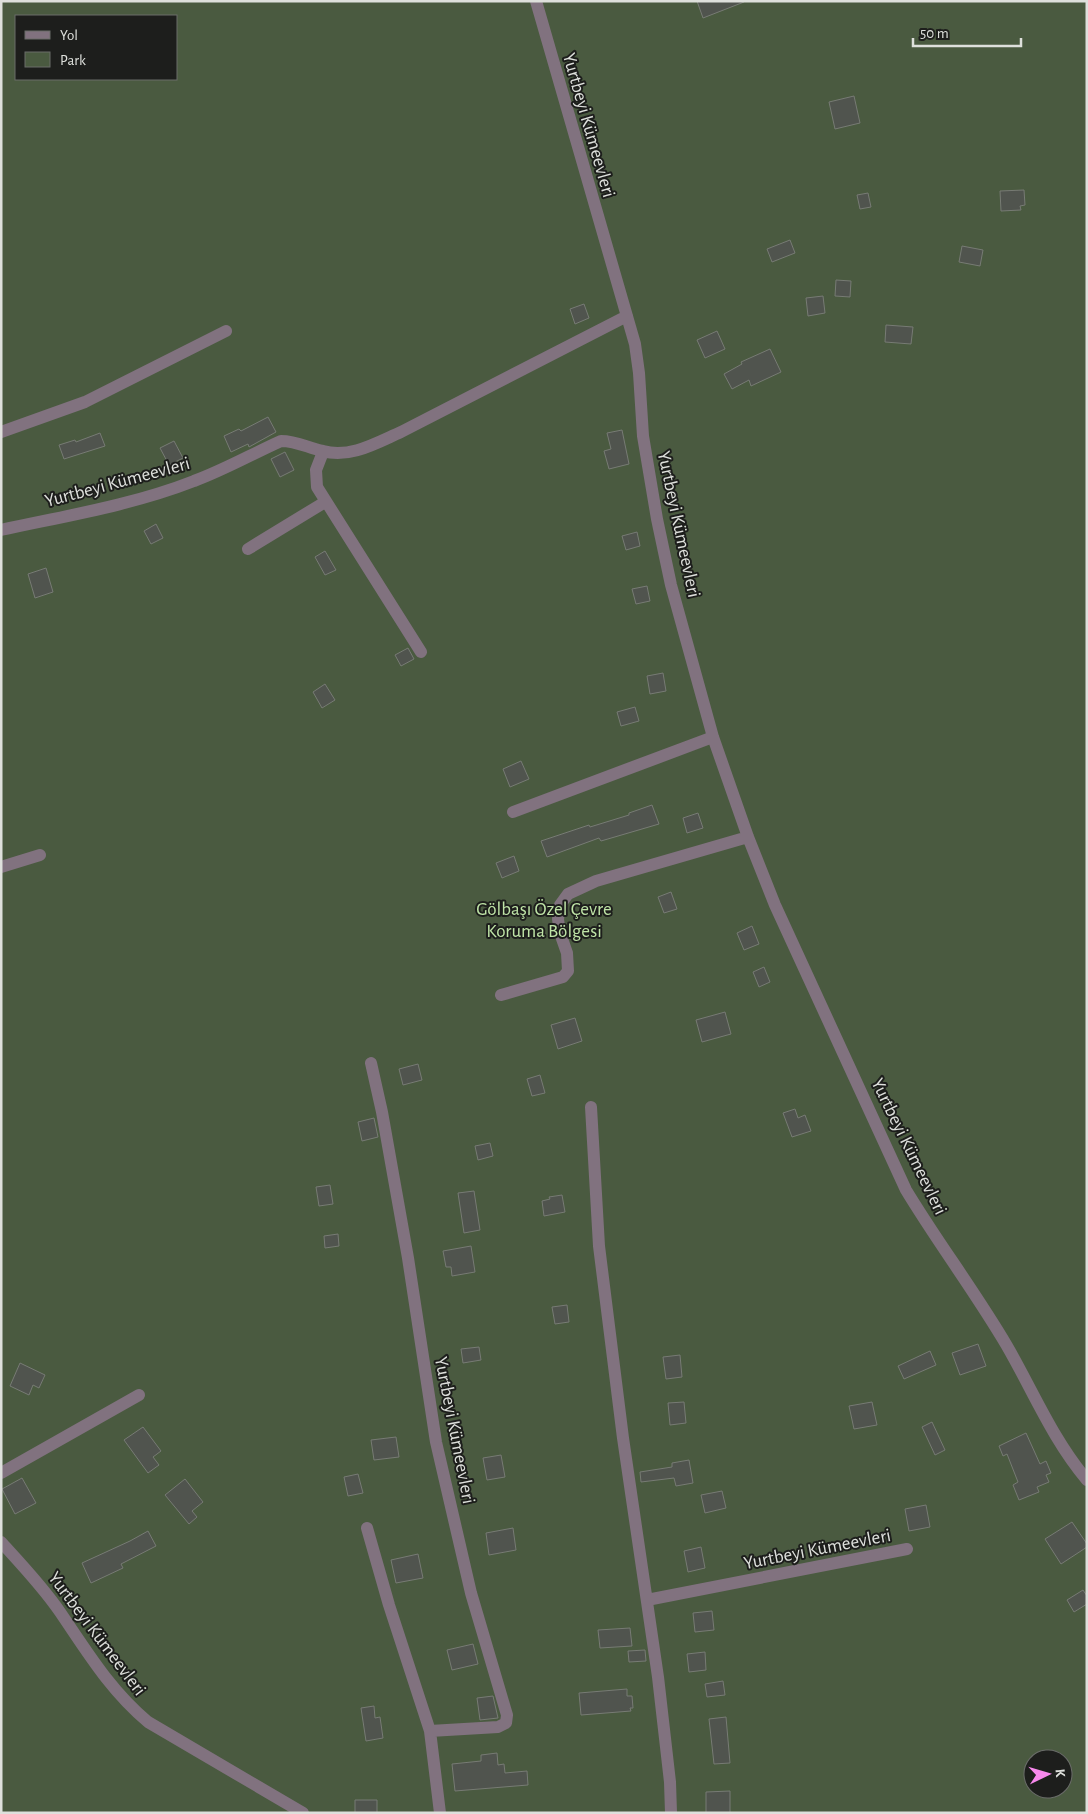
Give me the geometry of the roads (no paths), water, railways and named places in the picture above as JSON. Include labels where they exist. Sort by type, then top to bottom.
[{"type":"street","name":"Yurtbeyi Kümeevleri","points":[[536,1],[597,219],[627,316],[637,359],[643,436],[657,519],[671,585],[713,736],[748,837],[775,905],[906,1190],[931,1232],[1003,1340],[1062,1446],[1087,1480]]},
{"type":"street","name":"Yurtbeyi Kümeevleri","points":[[1,530],[109,506],[163,491],[194,481],[281,441],[304,444],[323,452],[338,453],[365,448],[627,316]]},
{"type":"street","points":[[1,432],[85,402],[226,331]]},
{"type":"street","points":[[323,452],[316,470],[315,480],[317,487],[421,652]]},
{"type":"street","points":[[248,549],[325,502]]},
{"type":"street","points":[[513,812],[713,736]]},
{"type":"street","points":[[501,995],[563,977],[568,971],[567,953],[560,934],[558,919],[560,905],[568,894],[596,881],[748,837]]},
{"type":"street","points":[[1,867],[40,855]]},
{"type":"street","name":"Yurtbeyi Kümeevleri","points":[[371,1063],[382,1112],[408,1258],[436,1442],[471,1593],[507,1715],[506,1723],[498,1727],[430,1730]]},
{"type":"street","points":[[591,1107],[599,1246],[623,1438],[658,1677],[670,1782],[671,1813]]},
{"type":"street","points":[[1,1473],[139,1395]]},
{"type":"street","points":[[367,1528],[389,1605],[430,1730],[440,1813]]},
{"type":"street","name":"Yurtbeyi Kümeevleri","points":[[1,1542],[41,1587],[99,1670],[118,1695],[131,1708],[148,1722],[302,1813]]},
{"type":"street","name":"Yurtbeyi Kümeevleri","points":[[646,1600],[907,1549]]},
{"type":"park label","name":"Gölbaşı Özel Çevre Koruma Bölgesi","points":[[544,919]]}]
